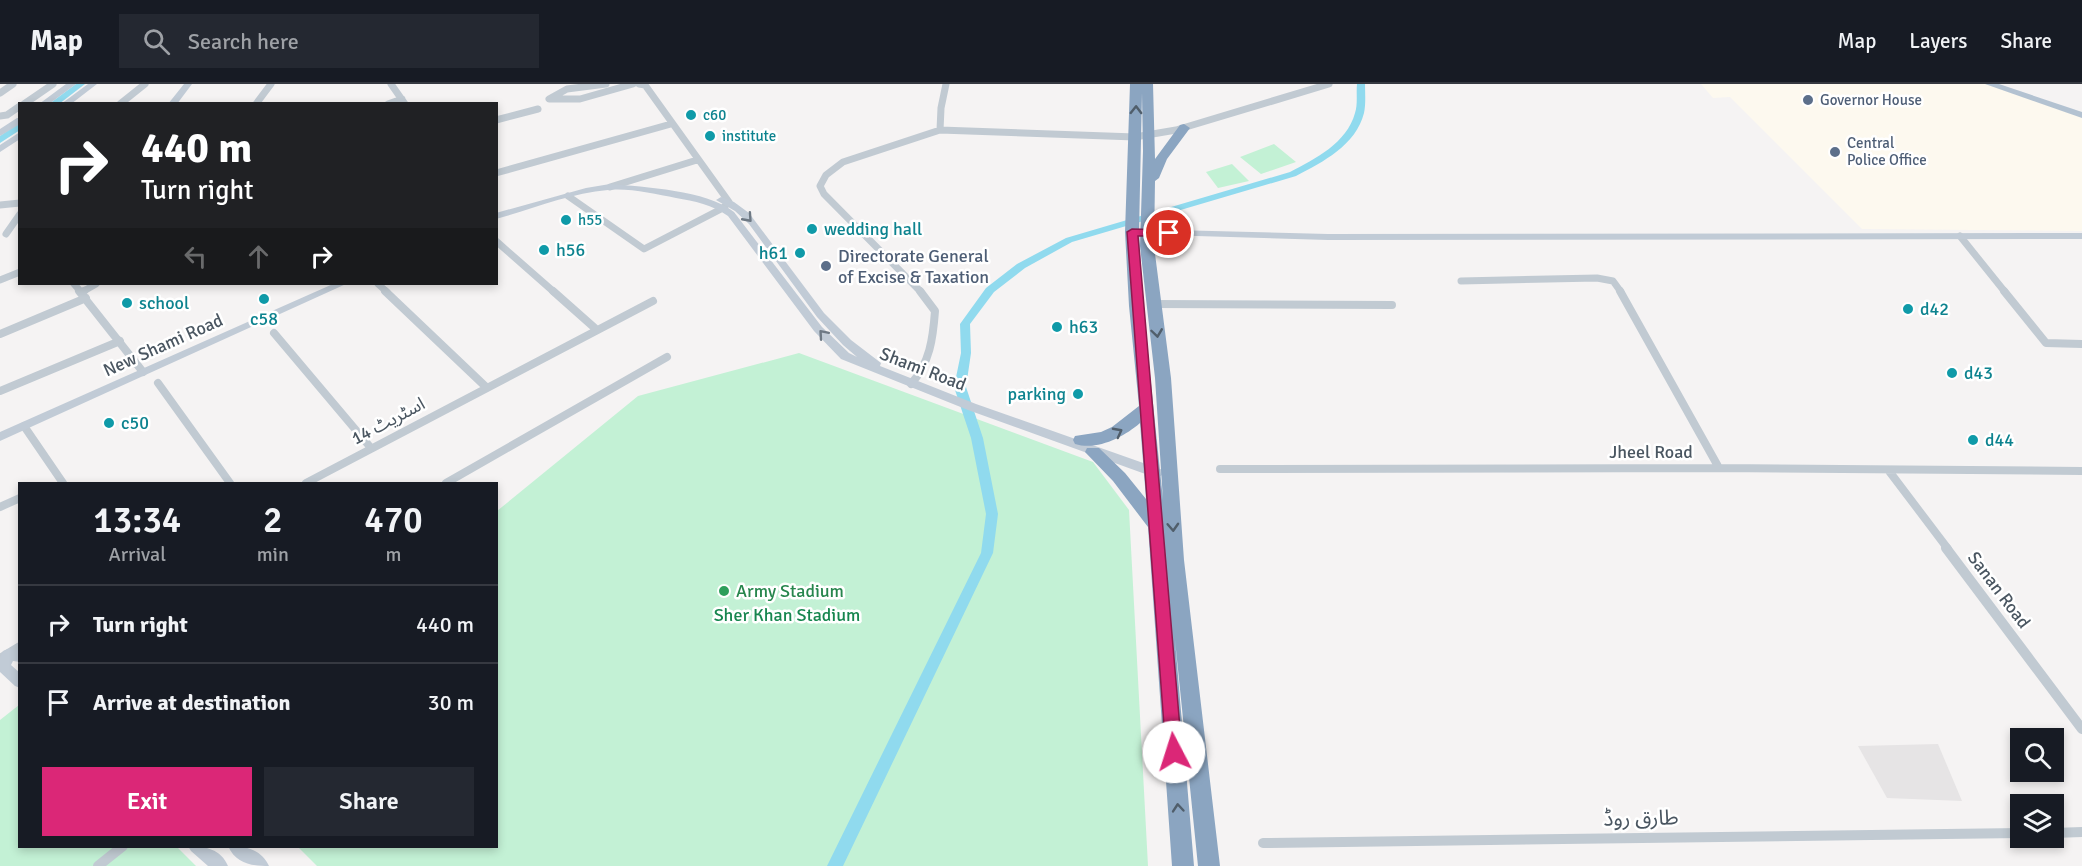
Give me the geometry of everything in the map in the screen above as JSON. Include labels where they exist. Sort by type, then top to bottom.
[{"type":"highway","points":[[1136,84],[1135,137],[1139,225],[1136,306],[1147,408],[1175,560],[1209,866]]},
{"type":"highway","points":[[1147,84],[1148,207],[1139,225],[1163,378],[1156,525],[1183,866]]},
{"type":"highway","points":[[1148,191],[1161,159],[1184,128]]},
{"type":"highway","points":[[1147,408],[1119,432],[1095,440],[1087,446],[1119,477],[1156,525]]},
{"type":"main road","points":[[1990,84],[2082,114]]},
{"type":"main road","points":[[2006,84],[2082,114]]},
{"type":"street","points":[[0,93],[13,84]]},
{"type":"street","points":[[27,102],[53,84]]},
{"type":"street","points":[[46,102],[72,84]]},
{"type":"street","points":[[68,102],[93,84]]},
{"type":"street","points":[[122,102],[145,84]]},
{"type":"street","points":[[174,102],[188,84]]},
{"type":"street","points":[[258,102],[271,84]]},
{"type":"street","points":[[391,84],[404,101]]},
{"type":"street","points":[[606,84],[553,94],[549,99],[563,101],[586,97],[633,84]]},
{"type":"street","name":"Shami Road","points":[[639,84],[645,85],[731,214],[818,329],[834,346],[857,362],[1087,446],[1160,469]]},
{"type":"street","points":[[940,130],[941,108],[946,84]]},
{"type":"street","points":[[914,382],[925,365],[933,339],[935,311],[915,285],[824,194],[820,186],[826,175],[843,162],[940,130],[1135,137],[1149,135],[1184,128],[1329,84]]},
{"type":"street","points":[[0,116],[7,115],[18,107]]},
{"type":"street","points":[[498,119],[538,109]]},
{"type":"street","points":[[0,133],[18,121]]},
{"type":"street","points":[[498,171],[671,124]]},
{"type":"street","points":[[0,149],[18,136]]},
{"type":"street","points":[[498,215],[568,196],[612,187],[697,160]]},
{"type":"street","points":[[612,187],[637,185],[672,188],[726,205]]},
{"type":"street","points":[[568,196],[645,249],[726,205]]},
{"type":"street","points":[[0,205],[18,202]]},
{"type":"street","points":[[3,234],[18,216]]},
{"type":"street","points":[[1139,225],[1328,237],[2081,236]]},
{"type":"street","points":[[3,234],[18,233]]},
{"type":"street","points":[[1960,236],[2046,343],[2082,344]]},
{"type":"street","points":[[498,243],[597,330]]},
{"type":"street","points":[[0,280],[18,273]]},
{"type":"street","points":[[1461,281],[1597,278],[1612,280],[1620,290],[1719,468]]},
{"type":"street","points":[[75,285],[141,370]]},
{"type":"street","points":[[0,334],[83,295],[95,285]]},
{"type":"street","name":"New Shami Road","points":[[0,437],[325,285]]},
{"type":"street","name":"New Shami Road","points":[[0,430],[339,285]]},
{"type":"street","points":[[379,285],[486,387]]},
{"type":"street","name":"اسٹریٹ 14","points":[[308,482],[653,301]]},
{"type":"street","points":[[1152,304],[1392,305]]},
{"type":"street","points":[[274,333],[371,448]]},
{"type":"street","points":[[0,391],[120,341]]},
{"type":"street","points":[[448,482],[667,357]]},
{"type":"street","points":[[158,383],[229,482]]},
{"type":"street","points":[[24,426],[58,482]]},
{"type":"street","name":"Jheel Road","points":[[1220,469],[1719,468],[2082,471]]},
{"type":"street","name":"Sanan Road","points":[[1889,471],[2082,729]]},
{"type":"street","points":[[0,507],[18,499]]},
{"type":"street","points":[[9,654],[4,667],[18,680]]},
{"type":"street","points":[[2064,832],[2082,832]]},
{"type":"street","name":"طارق روڈ","points":[[1263,843],[2010,833]]},
{"type":"street","points":[[98,866],[120,848]]},
{"type":"street","points":[[198,848],[220,866]]},
{"type":"street","points":[[238,848],[261,866]]},
{"type":"shaded area","name":"Governor House","points":[[1701,84],[1991,84],[2082,115],[2082,231],[1862,229],[1730,97],[1713,98]]},
{"type":"shaded area","points":[[1938,744],[1962,801],[1887,798],[1858,746]]},
{"type":"green space","points":[[1274,144],[1296,162],[1261,174],[1240,157]]},
{"type":"green space","points":[[1232,164],[1249,181],[1218,188],[1206,172]]},
{"type":"green space","name":"Sher Khan Stadium","points":[[799,353],[1093,462],[1129,510],[1148,866],[317,866],[299,848],[498,848],[498,510],[638,396]]},
{"type":"green space","points":[[18,706],[18,848],[178,848],[196,866],[0,866],[0,720]]},
{"type":"waterway","points":[[56,102],[81,84]]},
{"type":"waterway","points":[[835,866],[987,553],[992,514],[977,438],[960,387],[966,353],[965,324],[990,290],[1021,266],[1069,240],[1293,174],[1313,163],[1333,150],[1350,133],[1361,109],[1361,84]]},
{"type":"waterway","points":[[0,140],[18,127]]},
{"type":"place","name":"Governor House","points":[[1808,100]]},
{"type":"place","name":"c60","points":[[691,115]]},
{"type":"place","name":"institute","points":[[710,136]]},
{"type":"place","name":"Central Police Office","points":[[1835,152]]},
{"type":"place","name":"h55","points":[[566,220]]},
{"type":"place","name":"wedding hall","points":[[812,229]]},
{"type":"place","name":"h56","points":[[544,250]]},
{"type":"place","name":"h61","points":[[800,253]]},
{"type":"place","name":"Directorate General of Excise & Taxation","points":[[826,266]]},
{"type":"place","name":"c58","points":[[264,299]]},
{"type":"place","name":"school","points":[[127,303]]},
{"type":"place","name":"d42","points":[[1908,309]]},
{"type":"place","name":"h63","points":[[1057,327]]},
{"type":"place","name":"d43","points":[[1952,373]]},
{"type":"place","name":"parking","points":[[1078,394]]},
{"type":"place","name":"c50","points":[[109,423]]},
{"type":"place","name":"d44","points":[[1973,440]]},
{"type":"place","name":"Army Stadium","points":[[724,591]]},
{"type":"route","points":[[1169,233],[1132,232],[1136,306],[1147,408],[1174,752]]}]
